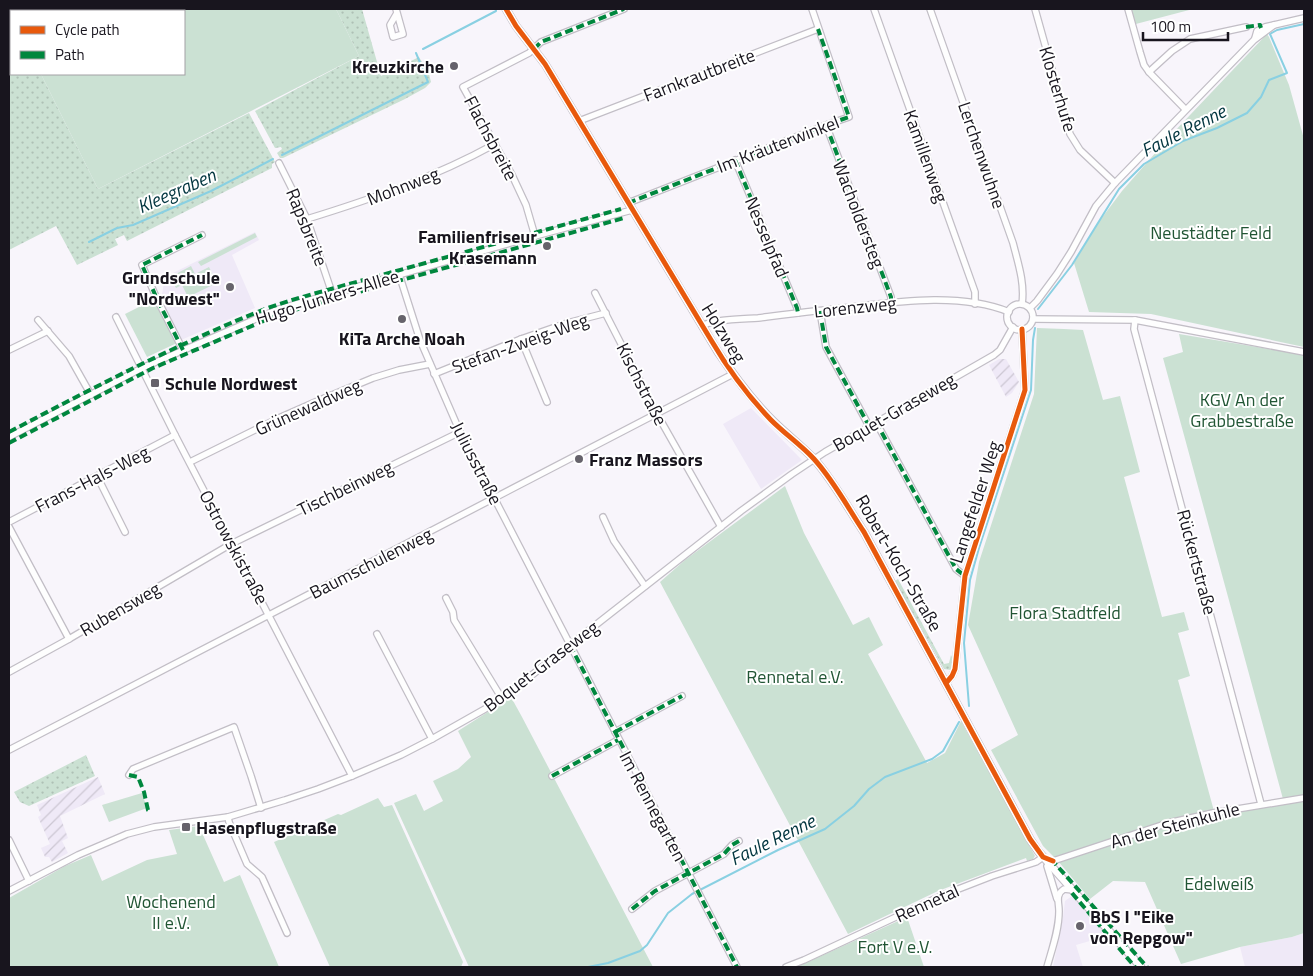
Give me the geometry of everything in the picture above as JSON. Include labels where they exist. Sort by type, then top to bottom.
[{"type":"street","name":"Holzweg","points":[[506,9],[516,26],[545,64],[702,326],[733,374],[766,414],[814,459]]},
{"type":"street","points":[[534,49],[541,42],[624,9]]},
{"type":"street","name":"Im Kräuterwinkel","points":[[628,203],[849,117],[812,9]]},
{"type":"street","name":"Kamillenweg","points":[[874,9],[975,292],[975,304]]},
{"type":"street","name":"Lerchenwuhne","points":[[930,9],[1013,243],[1021,278],[1022,304]]},
{"type":"street","name":"Klosterhufe","points":[[1035,9],[1070,134],[1080,150],[1115,183]]},
{"type":"street","points":[[1128,9],[1144,65],[1185,110]]},
{"type":"street","points":[[1030,308],[1040,298],[1057,274],[1096,206],[1115,183],[1254,40],[1274,25],[1304,18]]},
{"type":"street","points":[[1150,72],[1172,51],[1190,39],[1246,27]]},
{"type":"street","name":"Farnkrautbreite","points":[[579,121],[818,29]]},
{"type":"street","name":"Flachsbreite","points":[[534,49],[463,87],[512,174],[526,205],[535,236]]},
{"type":"street","name":"Wacholdersteg","points":[[826,125],[891,302]]},
{"type":"street","name":"Mohnweg","points":[[307,219],[411,184],[474,156],[495,144]]},
{"type":"street","name":"Nesselpfad","points":[[735,160],[798,313]]},
{"type":"street","name":"Rapsbreite","points":[[279,163],[307,219],[332,293]]},
{"type":"street","name":"Hugo-Junkers-Allee","points":[[9,437],[142,368],[279,309],[632,210]]},
{"type":"street","points":[[183,350],[142,265],[202,235]]},
{"type":"street","name":"Juliusstraße","points":[[399,274],[420,340],[460,432],[570,645]]},
{"type":"street","name":"Kischstraße","points":[[595,293],[657,414],[721,527]]},
{"type":"street","name":"Lorenzweg","points":[[702,326],[710,322],[891,302],[943,301],[975,304],[1009,312]]},
{"type":"street","points":[[1022,304],[1030,308],[1033,318],[1029,326],[1022,329],[1013,327],[1008,320],[1009,312],[1014,306],[1022,304]]},
{"type":"street","points":[[820,311],[826,347],[869,426]]},
{"type":"street","name":"Stefan-Zweig-Weg","points":[[434,374],[566,323],[606,313]]},
{"type":"street","name":"Ostrowskistraße","points":[[116,318],[352,776]]},
{"type":"street","points":[[1033,318],[1047,320],[1135,320],[1304,352]]},
{"type":"street","points":[[38,320],[69,356],[91,395]]},
{"type":"street","name":"Rückertstraße","points":[[1135,320],[1134,329],[1261,804]]},
{"type":"street","name":"Boquet-Graseweg","points":[[9,891],[78,855],[128,834],[154,827],[228,817],[307,793],[401,755],[465,721],[501,697],[721,527],[814,459],[994,356],[1000,350],[1013,327]]},
{"type":"street","name":"Langefelder Weg","points":[[946,683],[955,669],[965,576],[1025,390],[1022,329]]},
{"type":"street","points":[[9,350],[48,331]]},
{"type":"street","points":[[521,339],[548,402]]},
{"type":"street","name":"Grünewaldweg","points":[[190,462],[337,392],[399,370],[430,364]]},
{"type":"street","name":"Baumschulenweg","points":[[9,750],[733,374]]},
{"type":"street","points":[[876,422],[956,569],[965,576]]},
{"type":"street","name":"Tischbeinweg","points":[[231,544],[460,432]]},
{"type":"street","name":"Frans-Hals-Weg","points":[[9,522],[175,435]]},
{"type":"street","name":"Robert-Koch-Straße","points":[[814,459],[833,484],[864,532],[1034,846],[1141,967]]},
{"type":"street","points":[[97,476],[125,532]]},
{"type":"street","points":[[603,517],[614,541],[645,586]]},
{"type":"street","points":[[9,527],[69,639]]},
{"type":"street","name":"Rubensweg","points":[[9,672],[231,544]]},
{"type":"street","points":[[446,598],[454,612],[454,620],[501,697]]},
{"type":"street","points":[[377,634],[432,739]]},
{"type":"street","name":"Im Rennegarten","points":[[570,645],[737,967]]},
{"type":"street","name":"Im Rennegarten","points":[[615,732],[682,696]]},
{"type":"street","points":[[129,775],[133,769],[234,727],[261,808]]},
{"type":"street","name":"Im Rennegarten","points":[[552,776],[618,740]]},
{"type":"street","name":"An der Steinkuhle","points":[[1050,864],[1053,861],[1080,851],[1168,824],[1213,813],[1304,798]]},
{"type":"street","points":[[228,817],[247,864],[262,877],[287,933]]},
{"type":"street","points":[[9,840],[29,881]]},
{"type":"street","name":"Im Rennegarten","points":[[632,909],[654,891],[724,854],[732,844],[739,841]]},
{"type":"street","name":"Rennetal","points":[[786,967],[810,958],[943,895],[992,876],[1036,862],[1043,857]]},
{"type":"street","points":[[1047,967],[1058,922],[1059,909],[1058,899],[1047,866],[1050,864]]},
{"type":"street","points":[[1058,899],[1062,890],[1073,890]]},
{"type":"shaded area","points":[[255,232],[259,240],[232,255],[255,308],[181,340],[161,300],[165,277]]},
{"type":"shaded area","points":[[999,359],[1006,359],[1019,382],[1012,393],[1006,397],[989,365]]},
{"type":"shaded area","points":[[751,408],[802,460],[761,489],[723,424]]},
{"type":"shaded area","points":[[98,777],[105,794],[60,816],[68,838],[62,841],[68,853],[52,862],[49,857],[45,857],[41,848],[50,844],[38,817],[41,815],[37,805]]},
{"type":"shaded area","name":"BbS I \"Eike von Repgow\"","points":[[1072,896],[1107,936],[1076,945],[1083,967],[1053,967],[1065,901]]},
{"type":"shaded area","points":[[1304,933],[1304,967],[1245,967],[1240,947]]},
{"type":"green space","points":[[9,9],[336,9],[359,56],[98,189],[41,75],[185,75],[185,10],[10,10],[9,21]]},
{"type":"green space","points":[[336,9],[362,9],[381,76],[419,57],[429,74],[431,82],[425,88],[405,99],[280,158],[277,153],[282,149],[281,147],[275,148],[255,111],[359,56]]},
{"type":"green space","points":[[1128,9],[1193,9],[1132,25]]},
{"type":"green space","points":[[9,21],[10,75],[41,75],[98,189],[249,113],[275,162],[272,164],[272,168],[127,241],[124,235],[115,239],[118,245],[77,265],[56,226],[9,250]]},
{"type":"green space","name":"Neustädter Feld","points":[[1267,34],[1289,85],[1304,139],[1304,347],[1151,314],[1089,312],[1074,263],[1098,223],[1122,191],[1171,135]]},
{"type":"green space","points":[[255,233],[257,237],[201,266],[198,262]]},
{"type":"green space","points":[[191,266],[195,274],[209,267],[217,283],[188,297],[182,285],[176,288],[170,277]]},
{"type":"green space","points":[[155,299],[177,343],[147,357],[125,314]]},
{"type":"green space","name":"Flora Stadtfeld","points":[[1037,328],[1083,330],[1103,400],[1120,396],[1140,472],[1124,477],[1162,617],[1184,612],[1189,630],[1178,633],[1190,676],[1178,680],[1214,811],[1055,858],[1043,846],[991,750],[1018,735],[968,625],[979,562],[1034,394]]},
{"type":"green space","name":"KGV An der Grabbestraße","points":[[1179,334],[1304,355],[1304,795],[1283,799],[1163,358],[1183,352]]},
{"type":"green space","name":"Rennetal e.V.","points":[[785,486],[804,533],[853,625],[869,617],[883,645],[868,654],[927,763],[945,753],[961,721],[1035,856],[1033,859],[1027,861],[1026,858],[938,891],[848,934],[660,582],[685,560]]},
{"type":"green space","points":[[898,579],[944,664],[949,663],[951,655],[953,666],[951,670],[944,669],[895,581]]},
{"type":"green space","points":[[511,697],[653,967],[469,967],[394,803],[416,794],[424,811],[443,801],[433,781],[458,769],[471,757],[458,731]]},
{"type":"green space","points":[[86,755],[95,776],[29,806],[20,802],[14,792]]},
{"type":"green space","points":[[142,793],[147,808],[109,822],[102,805]]},
{"type":"green space","points":[[378,798],[384,807],[392,805],[463,962],[461,967],[330,967],[274,842]]},
{"type":"green space","name":"Edelweiß","points":[[1304,801],[1304,933],[1292,937],[1240,947],[1181,964],[1145,882],[1113,881],[1090,899],[1058,861],[1164,827],[1244,810]]},
{"type":"green space","name":"Wochenend II e.V.","points":[[199,826],[224,882],[240,875],[279,967],[9,967],[9,898],[65,866],[91,855],[102,881],[147,860],[177,854],[169,830]]},
{"type":"green space","name":"Fort V e.V.","points":[[907,917],[924,967],[794,967],[810,961]]},
{"type":"waterway","name":"Kleegraben","points":[[423,49],[496,11],[496,9]]},
{"type":"waterway","name":"Faule Renne","points":[[1038,309],[1072,265],[1119,189],[1144,164],[1183,141],[1217,128],[1247,113],[1261,97],[1269,80],[1287,73],[1270,34],[1277,30],[1304,24]]},
{"type":"waterway","name":"Kleegraben","points":[[282,155],[428,82],[416,53]]},
{"type":"waterway","name":"Kleegraben","points":[[89,242],[117,228],[133,225],[211,191],[273,159]]},
{"type":"waterway","name":"Faule Renne","points":[[969,706],[964,643],[970,580],[1031,390],[1035,328]]},
{"type":"waterway","name":"Faule Renne","points":[[588,967],[608,963],[640,951],[647,945],[668,913],[692,894],[778,850],[825,829],[854,806],[869,789],[885,777],[932,759],[943,751],[959,722]]},
{"type":"waterway","name":"Faule Renne","points":[[482,967],[514,967]]},
{"type":"marked path","points":[[534,49],[541,42],[624,9]]},
{"type":"marked path","points":[[1246,27],[1260,25],[1261,28]]},
{"type":"marked path","points":[[628,203],[849,117],[818,29]]},
{"type":"marked path","points":[[826,125],[891,297],[891,303]]},
{"type":"marked path","points":[[735,160],[798,313]]},
{"type":"marked path","points":[[9,432],[167,352],[265,309],[621,209]]},
{"type":"marked path","points":[[9,443],[153,368],[280,314],[624,218]]},
{"type":"marked path","points":[[183,350],[142,265],[202,235]]},
{"type":"marked path","points":[[820,311],[826,347],[869,426]]},
{"type":"marked path","points":[[876,422],[956,569],[965,576]]},
{"type":"marked path","points":[[570,645],[737,967]]},
{"type":"marked path","points":[[615,732],[682,696]]},
{"type":"marked path","points":[[552,776],[618,740]]},
{"type":"marked path","points":[[129,775],[138,777],[148,810],[151,812]]},
{"type":"marked path","points":[[632,909],[655,891],[724,854],[732,845],[739,841]]},
{"type":"marked path","points":[[1051,859],[1147,967]]},
{"type":"marked path","points":[[1072,893],[1135,967]]},
{"type":"cycle path","points":[[506,9],[516,26],[545,64],[731,372],[771,420],[814,459],[828,476],[864,532],[1030,839],[1043,857],[1053,861]]},
{"type":"cycle path","points":[[946,683],[955,669],[965,576],[1025,390],[1022,329]]},
{"type":"place","name":"Kreuzkirche","points":[[454,66]]},
{"type":"place","name":"Familienfriseur Krasemann","points":[[547,246]]},
{"type":"place","name":"Grundschule \"Nordwest\"","points":[[230,287]]},
{"type":"place","name":"KiTa Arche Noah","points":[[402,319]]},
{"type":"place","name":"Schule Nordwest","points":[[155,383]]},
{"type":"place","name":"Franz Massors","points":[[579,459]]},
{"type":"place","name":"Hasenpflugstraße","points":[[186,827]]},
{"type":"place","name":"BbS I \"Eike von Repgow\"","points":[[1080,926]]}]
